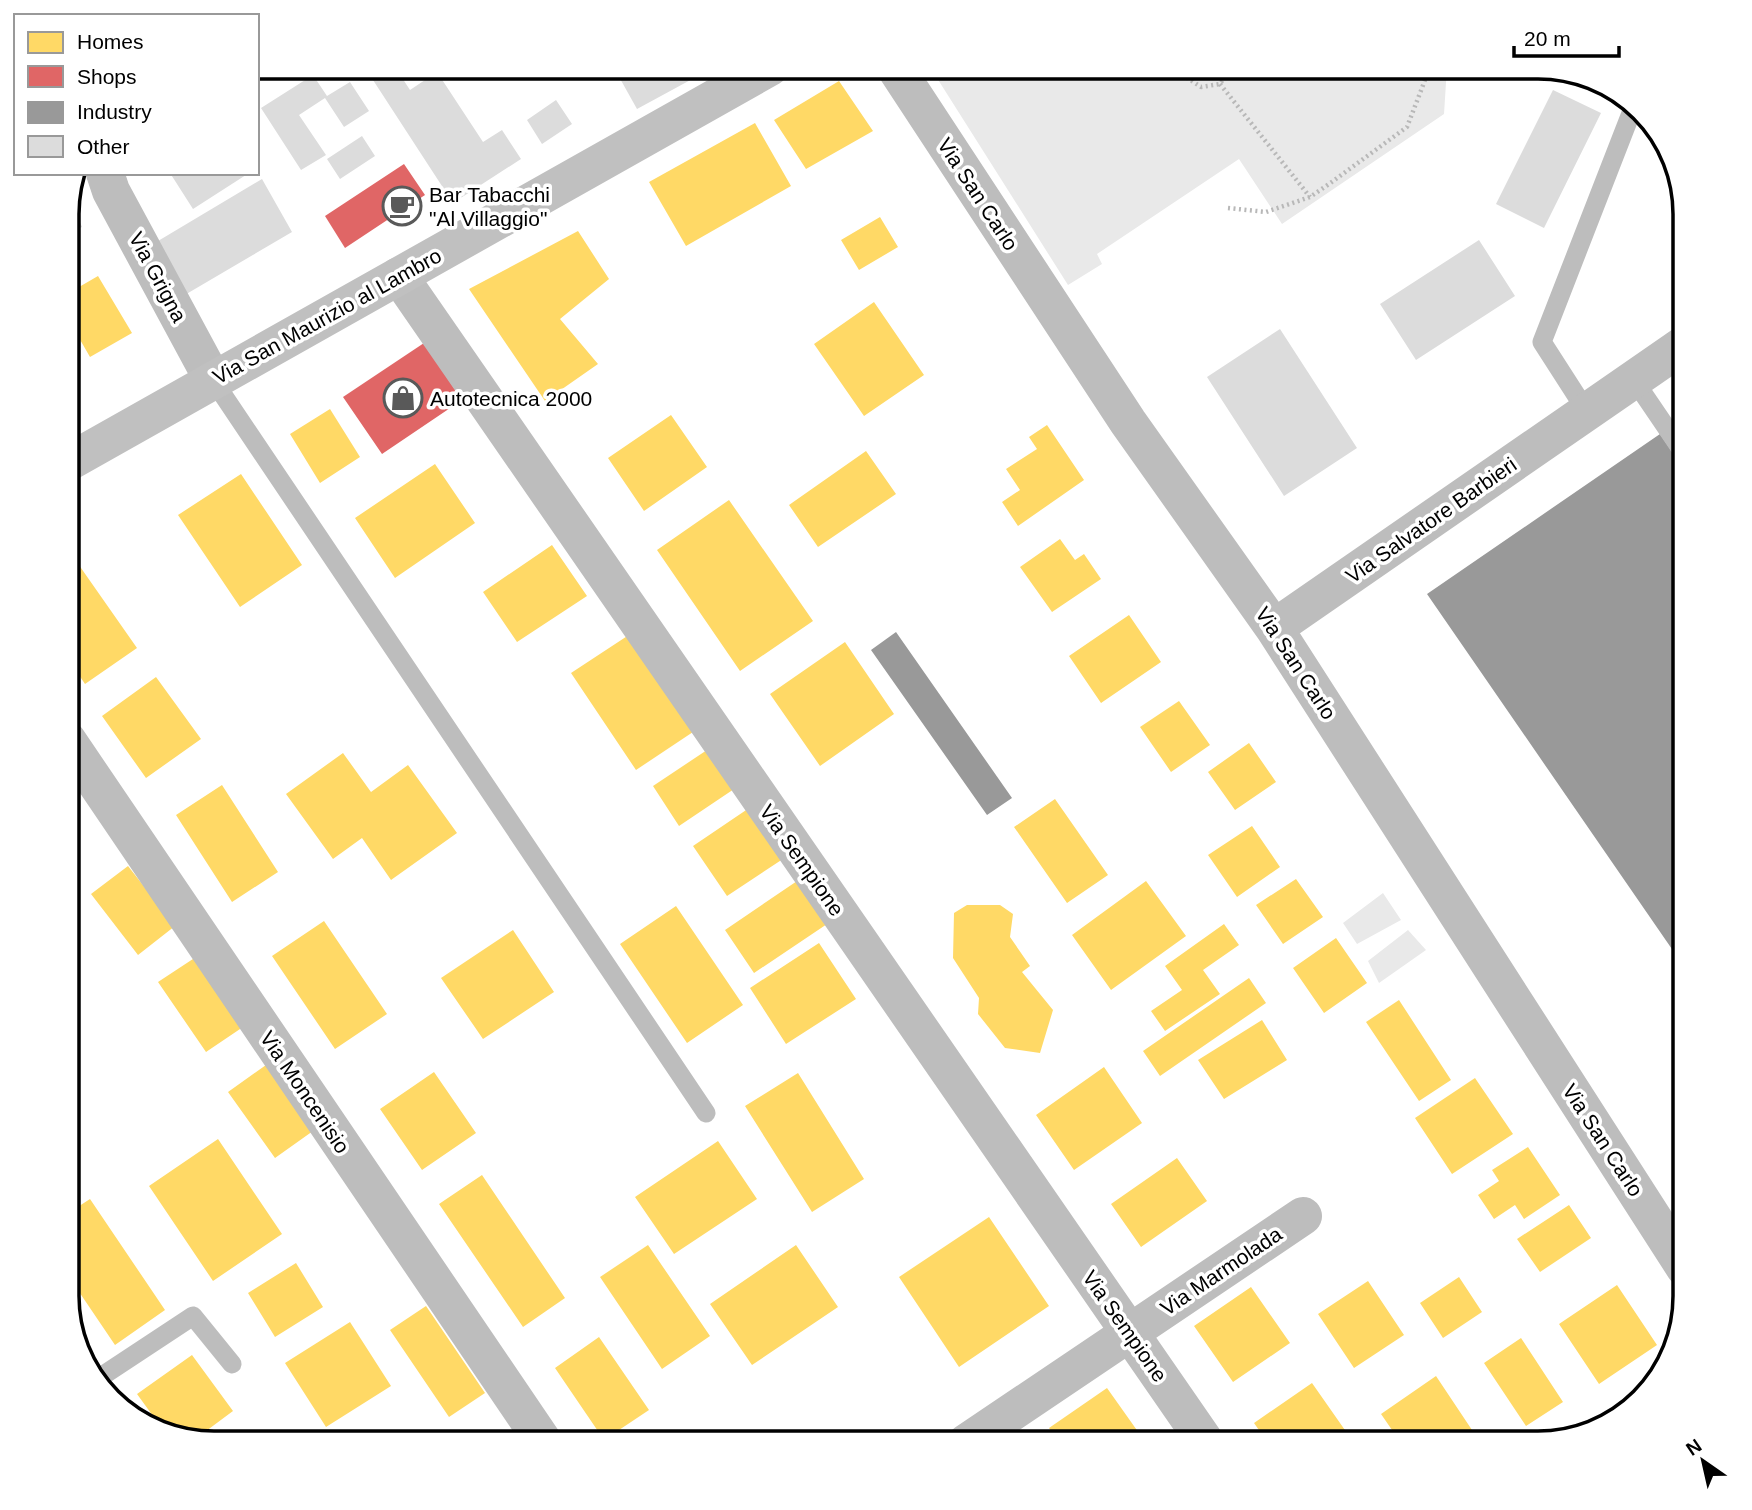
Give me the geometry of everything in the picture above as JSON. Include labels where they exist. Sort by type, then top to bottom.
[{"type":"main road","name":"Via San Maurizio al Lambro","points":[[79,456],[747,79]]},
{"type":"street","name":"Via San Carlo","points":[[904,79],[1128,422],[1274,628],[1673,1249]]},
{"type":"street","name":"Via Grigna","points":[[106,175],[111,191],[213,380]]},
{"type":"street","name":"Via Sempione","points":[[399,276],[1197,1431]]},
{"type":"street","name":"Via Salvatore Barbieri","points":[[1274,628],[1673,352]]},
{"type":"street","name":"Via Moncenisio","points":[[79,758],[535,1431]]},
{"type":"street","name":"Via Marmolada","points":[[985,1431],[1303,1216]]},
{"type":"lane","points":[[1587,412],[1542,342],[1630,115]]},
{"type":"lane","points":[[213,380],[706,1113]]},
{"type":"lane","points":[[1633,380],[1673,438]]},
{"type":"lane","points":[[104,1374],[193,1316],[232,1364]]},
{"type":"path","points":[[1189,79],[1201,87],[1220,84],[1223,79]]},
{"type":"path","points":[[1228,208],[1266,212],[1310,197],[1407,127],[1425,79]]},
{"type":"path","points":[[1220,84],[1310,197]]},
{"type":"shaded area","points":[[938,79],[1446,79],[1444,114],[1282,224],[1239,159],[1097,254],[1102,264],[1068,285]]},
{"type":"shaded area","points":[[1383,893],[1401,920],[1357,944],[1343,923]]},
{"type":"shaded area","points":[[1408,930],[1426,950],[1379,983],[1368,961]]},
{"type":"building: Homes","points":[[839,81],[873,131],[806,169],[774,120]]},
{"type":"building: Homes","points":[[755,123],[791,186],[686,246],[649,182]]},
{"type":"building: Homes","points":[[880,217],[898,247],[859,270],[841,240]]},
{"type":"building: Homes","points":[[578,231],[609,279],[560,319],[598,364],[545,401],[469,289]]},
{"type":"building: Homes","points":[[98,276],[132,333],[90,357],[79,338],[79,287]]},
{"type":"building: Homes","points":[[874,302],[924,375],[864,416],[814,344]]},
{"type":"building: Homes","points":[[330,409],[360,457],[320,483],[290,434]]},
{"type":"building: Homes","points":[[671,415],[707,467],[644,511],[608,458]]},
{"type":"building: Homes","points":[[1047,425],[1084,480],[1018,526],[1002,502],[1020,490],[1006,469],[1037,449],[1029,437]]},
{"type":"building: Homes","points":[[866,451],[896,494],[818,547],[789,505]]},
{"type":"building: Homes","points":[[435,464],[475,523],[395,578],[355,518]]},
{"type":"building: Homes","points":[[241,474],[302,565],[240,607],[178,515]]},
{"type":"building: Homes","points":[[729,500],[813,621],[740,671],[657,550]]},
{"type":"building: Homes","points":[[1060,539],[1075,560],[1084,554],[1101,579],[1052,612],[1020,567]]},
{"type":"building: Homes","points":[[552,545],[587,596],[517,642],[483,592]]},
{"type":"building: Homes","points":[[79,565],[137,648],[85,684],[79,675]]},
{"type":"building: Homes","points":[[1129,615],[1161,662],[1101,703],[1069,656]]},
{"type":"building: Homes","points":[[641,627],[705,724],[636,770],[571,673]]},
{"type":"building: Homes","points":[[845,642],[894,714],[820,766],[770,694]]},
{"type":"building: Homes","points":[[156,677],[201,739],[146,778],[102,716]]},
{"type":"building: Homes","points":[[1179,701],[1210,745],[1171,772],[1140,727]]},
{"type":"building: Homes","points":[[1249,743],[1276,782],[1235,810],[1208,772]]},
{"type":"building: Homes","points":[[716,744],[743,783],[679,826],[653,786]]},
{"type":"building: Homes","points":[[343,753],[371,792],[408,765],[457,833],[391,880],[362,838],[333,859],[286,794]]},
{"type":"building: Homes","points":[[222,785],[278,872],[232,902],[176,815]]},
{"type":"building: Homes","points":[[1055,799],[1108,875],[1067,903],[1014,827]]},
{"type":"building: Homes","points":[[758,802],[792,853],[727,896],[693,846]]},
{"type":"building: Homes","points":[[1252,826],[1280,867],[1237,897],[1208,855]]},
{"type":"building: Homes","points":[[128,866],[175,926],[138,955],[91,894]]},
{"type":"building: Homes","points":[[803,877],[833,920],[754,973],[725,930]]},
{"type":"building: Homes","points":[[1296,879],[1323,917],[1283,944],[1256,905]]},
{"type":"building: Homes","points":[[1146,881],[1186,936],[1111,990],[1072,935]]},
{"type":"building: Homes","points":[[967,905],[1000,905],[1013,914],[1010,937],[1030,966],[1022,972],[1053,1010],[1040,1053],[1005,1048],[978,1014],[979,998],[953,958],[954,913]]},
{"type":"building: Homes","points":[[676,906],[743,1005],[687,1043],[620,944]]},
{"type":"building: Homes","points":[[324,921],[387,1014],[335,1049],[272,956]]},
{"type":"building: Homes","points":[[1224,924],[1239,945],[1203,970],[1220,994],[1165,1031],[1151,1011],[1182,990],[1165,966]]},
{"type":"building: Homes","points":[[513,930],[554,992],[483,1039],[441,978]]},
{"type":"building: Homes","points":[[1336,938],[1367,983],[1324,1013],[1293,968]]},
{"type":"building: Homes","points":[[819,943],[856,999],[786,1044],[750,988]]},
{"type":"building: Homes","points":[[196,957],[243,1027],[206,1052],[158,982]]},
{"type":"building: Homes","points":[[1249,978],[1266,1003],[1160,1076],[1143,1051]]},
{"type":"building: Homes","points":[[1399,1000],[1451,1080],[1419,1101],[1366,1022]]},
{"type":"building: Homes","points":[[1262,1020],[1287,1060],[1224,1099],[1198,1060]]},
{"type":"building: Homes","points":[[266,1065],[313,1131],[275,1158],[228,1092]]},
{"type":"building: Homes","points":[[1104,1067],[1142,1123],[1074,1170],[1036,1115]]},
{"type":"building: Homes","points":[[434,1072],[476,1133],[422,1170],[380,1109]]},
{"type":"building: Homes","points":[[798,1073],[864,1179],[812,1212],[745,1106]]},
{"type":"building: Homes","points":[[1475,1078],[1513,1134],[1452,1174],[1415,1118]]},
{"type":"building: Homes","points":[[218,1139],[282,1234],[213,1281],[149,1186]]},
{"type":"building: Homes","points":[[718,1141],[757,1199],[674,1254],[635,1197]]},
{"type":"building: Homes","points":[[1528,1147],[1560,1195],[1524,1219],[1515,1205],[1494,1219],[1478,1195],[1499,1181],[1492,1170]]},
{"type":"building: Homes","points":[[1177,1158],[1207,1201],[1141,1247],[1111,1204]]},
{"type":"building: Homes","points":[[482,1175],[565,1298],[523,1327],[439,1204]]},
{"type":"building: Homes","points":[[90,1199],[165,1310],[115,1345],[79,1292],[79,1206]]},
{"type":"building: Homes","points":[[1569,1205],[1591,1238],[1540,1272],[1517,1239]]},
{"type":"building: Homes","points":[[989,1217],[1049,1306],[959,1367],[899,1277]]},
{"type":"building: Homes","points":[[648,1245],[710,1336],[662,1369],[600,1277]]},
{"type":"building: Homes","points":[[796,1245],[838,1307],[752,1365],[710,1304]]},
{"type":"building: Homes","points":[[296,1263],[323,1307],[275,1337],[248,1293]]},
{"type":"building: Homes","points":[[1459,1277],[1482,1312],[1443,1338],[1420,1303]]},
{"type":"building: Homes","points":[[1368,1281],[1404,1335],[1354,1368],[1318,1314]]},
{"type":"building: Homes","points":[[1617,1285],[1657,1345],[1599,1384],[1559,1324]]},
{"type":"building: Homes","points":[[1251,1287],[1290,1343],[1233,1382],[1194,1326]]},
{"type":"building: Homes","points":[[426,1306],[485,1393],[449,1417],[390,1330]]},
{"type":"building: Homes","points":[[350,1322],[391,1386],[326,1427],[285,1363]]},
{"type":"building: Homes","points":[[599,1337],[649,1410],[618,1431],[598,1431],[555,1368]]},
{"type":"building: Homes","points":[[1521,1338],[1563,1402],[1526,1426],[1484,1363]]},
{"type":"building: Homes","points":[[192,1355],[233,1411],[206,1431],[188,1429],[153,1417],[137,1394]]},
{"type":"building: Homes","points":[[1436,1376],[1473,1431],[1393,1431],[1381,1414]]},
{"type":"building: Homes","points":[[1312,1383],[1346,1431],[1260,1431],[1254,1423]]},
{"type":"building: Homes","points":[[1107,1388],[1137,1431],[1051,1431],[1049,1428]]},
{"type":"building: Shops","points":[[404,164],[425,195],[345,248],[325,216]]},
{"type":"building: Shops","name":"Autotecnica 2000","points":[[424,343],[462,400],[382,454],[343,397]]},
{"type":"building: Industry","points":[[1660,434],[1673,453],[1673,951],[1427,594]]},
{"type":"building: Industry","points":[[896,632],[1012,798],[987,815],[871,650]]},
{"type":"building: Other","points":[[307,79],[316,79],[327,96],[350,82],[369,111],[344,127],[325,98],[299,115],[326,155],[301,170],[261,108]]},
{"type":"building: Other","points":[[403,79],[410,90],[426,79],[442,79],[483,142],[502,130],[521,159],[453,203],[373,80]]},
{"type":"building: Other","points":[[620,79],[692,79],[637,109]]},
{"type":"building: Other","points":[[1553,90],[1601,113],[1544,228],[1496,204]]},
{"type":"building: Other","points":[[556,100],[572,124],[542,144],[527,120]]},
{"type":"building: Other","points":[[362,136],[375,156],[340,179],[327,159]]},
{"type":"building: Other","points":[[171,175],[246,175],[193,209]]},
{"type":"building: Other","points":[[262,179],[292,232],[183,296],[153,244]]},
{"type":"building: Other","points":[[1479,240],[1515,296],[1416,360],[1380,304]]},
{"type":"building: Other","points":[[1280,329],[1357,448],[1284,496],[1207,377]]},
{"type":"place","name":"Bar Tabacchi \"Al Villaggio\"","points":[[402,206]]},
{"type":"place","name":"Autotecnica 2000","points":[[403,398]]}]
